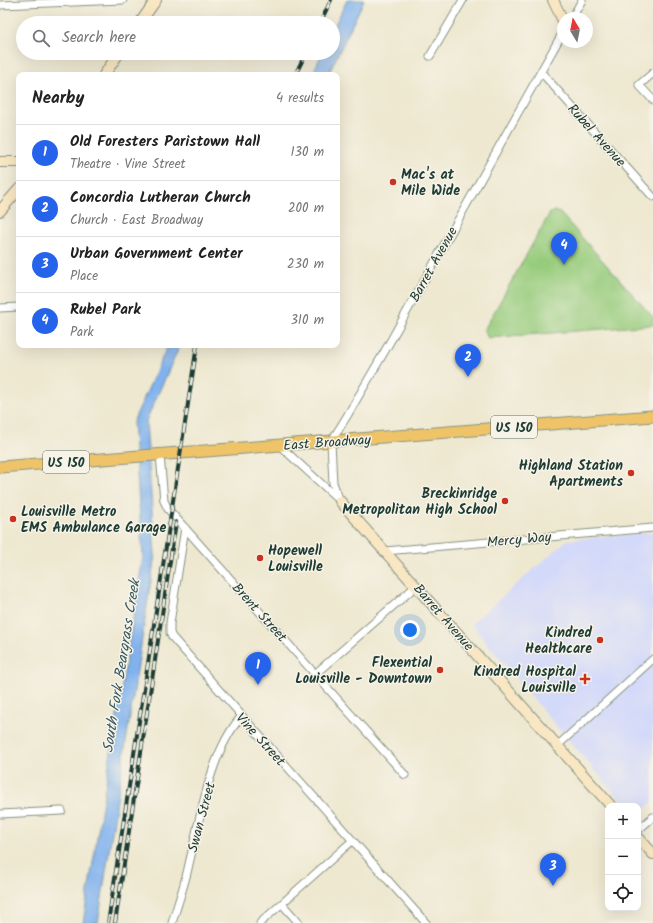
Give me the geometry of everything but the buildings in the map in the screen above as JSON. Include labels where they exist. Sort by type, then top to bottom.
[{"type":"main road","name":"East Broadway","points":[[0,468],[653,416]]},
{"type":"street","points":[[0,5],[123,0]]},
{"type":"street","points":[[145,16],[156,0]]},
{"type":"street","points":[[430,56],[463,0]]},
{"type":"street","points":[[553,0],[559,12]]},
{"type":"street","points":[[575,12],[582,0]]},
{"type":"street","name":"Barret Avenue","points":[[340,501],[333,483],[331,442],[557,43]]},
{"type":"street","points":[[106,72],[114,60]]},
{"type":"street","name":"Rubel Avenue","points":[[541,72],[653,197]]},
{"type":"street","points":[[653,73],[639,85],[653,100]]},
{"type":"street","points":[[0,162],[16,162]]},
{"type":"street","points":[[0,211],[16,192]]},
{"type":"street","points":[[0,308],[16,307]]},
{"type":"street","name":"Barret Avenue","points":[[280,446],[298,460],[340,501],[608,803]]},
{"type":"street","name":"Brent Street","points":[[155,455],[164,501],[185,528],[405,775]]},
{"type":"street","name":"Vine Street","points":[[185,528],[170,633],[172,637],[241,717],[426,923]]},
{"type":"street","name":"Mercy Way","points":[[385,551],[653,528]]},
{"type":"street","points":[[315,674],[416,586]]},
{"type":"street","points":[[557,746],[653,659]]},
{"type":"street","name":"Swan Street","points":[[172,923],[189,865],[203,802],[231,729],[241,717]]},
{"type":"street","points":[[0,814],[62,812]]},
{"type":"street","points":[[641,827],[653,817]]},
{"type":"street","points":[[640,839],[653,854]]},
{"type":"street","points":[[260,923],[352,841]]},
{"type":"street","points":[[282,904],[299,923]]},
{"type":"shaded area","name":"Kindred Hospital Louisville","points":[[653,532],[653,801],[641,812],[641,803],[623,803],[562,733],[471,624],[567,540]]},
{"type":"green space","points":[[555,211],[560,213],[653,317],[653,325],[488,338],[484,330],[550,213]]},
{"type":"water","points":[[347,0],[364,0],[340,50],[340,16]]},
{"type":"water","points":[[319,60],[335,60],[329,72],[313,72]]},
{"type":"water","name":"South Fork Beargrass Creek","points":[[167,348],[179,348],[146,421],[155,555],[98,923],[83,923],[143,557],[133,422]]},
{"type":"railway","points":[[323,16],[331,0]]},
{"type":"railway","points":[[296,72],[302,60]]},
{"type":"railway","points":[[108,923],[197,348]]},
{"type":"railway","points":[[115,923],[176,522]]},
{"type":"place","name":"Mac's at Mile Wide","points":[[393,182]]},
{"type":"place","name":"Rubel Park","points":[[564,265]]},
{"type":"place","name":"Concordia Lutheran Church","points":[[468,377]]},
{"type":"place","name":"Highland Station Apartments","points":[[631,473]]},
{"type":"place","name":"Breckinridge Metropolitan High School","points":[[505,501]]},
{"type":"place","name":"Louisville Metro EMS Ambulance Garage","points":[[13,519]]},
{"type":"place","name":"Hopewell Louisville","points":[[260,558]]},
{"type":"place","name":"Kindred Healthcare","points":[[600,640]]},
{"type":"place","name":"Flexential Louisville - Downtown","points":[[440,670]]},
{"type":"place","name":"Kindred Hospital Louisville","points":[[585,679]]},
{"type":"place","name":"Old Foresters Paristown Hall","points":[[258,685]]},
{"type":"place","name":"Urban Government Center","points":[[553,886]]}]
